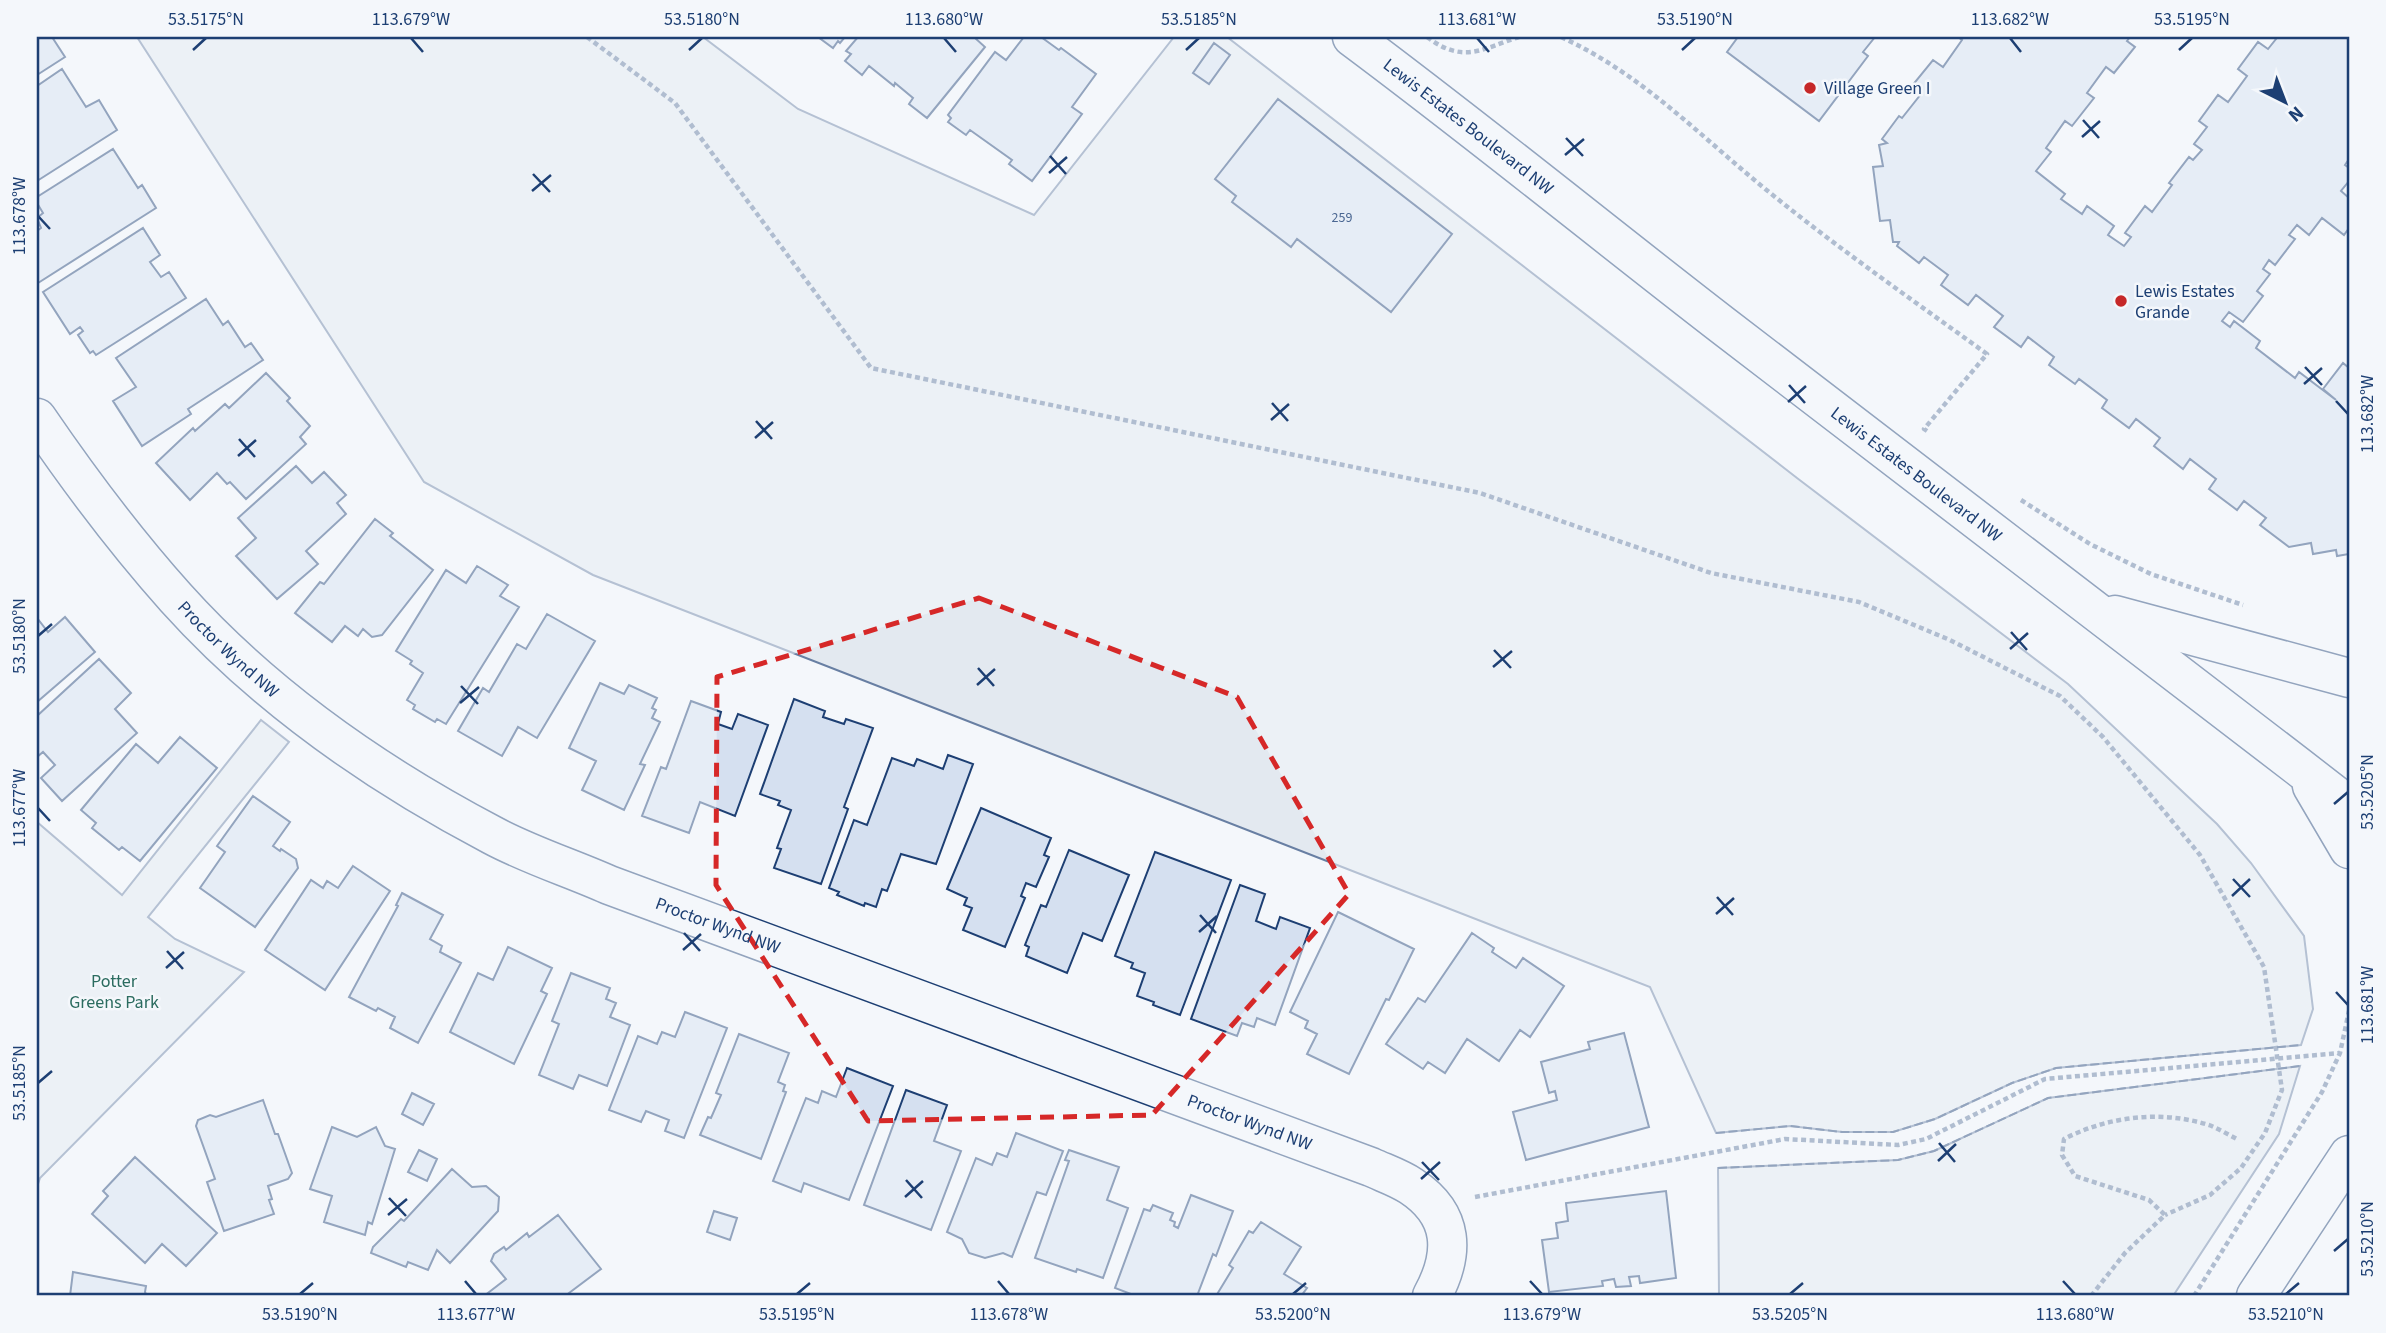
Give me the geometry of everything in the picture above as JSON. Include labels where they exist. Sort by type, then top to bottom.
[{"type":"main road","name":"Lewis Estates Boulevard NW","points":[[1352,37],[2349,806]]},
{"type":"main road","name":"Proctor Wynd NW","points":[[37,418],[84,487],[131,545],[178,600],[236,658],[341,743],[414,792],[495,837],[609,885],[1371,1167],[1410,1186],[1433,1205]]},
{"type":"main road","points":[[2091,609],[2349,678]]},
{"type":"main road","points":[[2302,769],[2349,849]]},
{"type":"main road","points":[[2256,1296],[2349,1155]]},
{"type":"main road","points":[[1432,1296],[1444,1274],[1448,1252],[1444,1224],[1433,1205]]},
{"type":"path","points":[[587,37],[675,103],[871,369],[1480,493],[1711,573],[1858,602],[1950,640],[2060,696],[2103,737],[2200,855],[2264,967],[2282,1090],[2265,1133],[2241,1168],[2210,1195],[2165,1215],[2125,1252],[2091,1296]]},
{"type":"path","points":[[1427,37],[1438,45],[1477,52],[1520,37]]},
{"type":"path","points":[[1561,37],[1580,46],[1676,111],[1772,195],[1987,354],[1924,429],[1934,437]]},
{"type":"path","points":[[2015,496],[2090,544],[2151,574],[2248,607]]},
{"type":"path","points":[[2194,1296],[2322,1092],[2340,1053],[2349,1011]]},
{"type":"path","points":[[1433,1205],[1785,1139],[1898,1145],[1926,1139],[2045,1079],[2340,1053]]},
{"type":"path","points":[[2165,1215],[2149,1200],[2075,1176],[2062,1155],[2064,1139],[2110,1120],[2176,1118],[2211,1126],[2239,1140]]},
{"type":"highlighted area","points":[[979,598],[1237,697],[1349,894],[1152,1115],[868,1121],[716,885],[717,677]]},
{"type":"green space","points":[[137,37],[703,37],[798,109],[1034,215],[1174,37],[1227,37],[2068,684],[2217,824],[2251,863],[2304,936],[2313,1009],[2301,1045],[2056,1068],[2012,1083],[1935,1119],[1893,1132],[1842,1132],[1790,1126],[1716,1133],[1650,987],[593,575],[424,482]]},
{"type":"green space","name":"Potter Greens Park","points":[[261,720],[289,742],[148,917],[175,939],[244,972],[40,1178],[37,1187],[37,822],[122,895]]},
{"type":"green space","points":[[2300,1066],[2279,1134],[2173,1296],[1719,1296],[1718,1168],[1898,1160],[1934,1151],[2048,1098]]},
{"type":"building","points":[[37,37],[52,37],[65,57],[37,75]]},
{"type":"building","points":[[818,37],[845,37],[833,48]]},
{"type":"building","points":[[858,37],[976,37],[985,47],[927,118],[909,104],[913,98],[895,83],[894,86],[869,66],[862,75],[845,61],[851,54],[846,51]]},
{"type":"building","points":[[1024,37],[1041,37],[1096,74],[1072,107],[1082,114],[1032,181],[1009,164],[1012,160],[970,130],[966,135],[948,122],[951,118],[948,115],[995,52],[1006,60]]},
{"type":"building","name":"Village Green I","points":[[1738,37],[1875,37],[1863,52],[1868,56],[1819,121],[1727,52]]},
{"type":"building","name":"Lewis Estates Grande","points":[[1958,37],[2130,37],[2127,41],[2135,47],[2114,73],[2106,67],[2087,93],[2094,98],[2072,126],[2065,121],[2046,148],[2051,152],[2036,171],[2065,194],[2061,199],[2082,214],[2087,206],[2114,226],[2108,235],[2124,246],[2131,237],[2125,233],[2145,206],[2152,212],[2189,157],[2193,160],[2202,150],[2194,144],[2207,127],[2199,121],[2218,95],[2228,102],[2247,76],[2238,69],[2258,42],[2268,49],[2276,39],[2273,37],[2349,37],[2349,159],[2345,165],[2349,168],[2349,181],[2341,191],[2349,198],[2349,228],[2344,235],[2322,218],[2309,235],[2297,225],[2289,235],[2295,239],[2275,265],[2269,260],[2263,269],[2270,274],[2257,291],[2263,296],[2243,322],[2229,312],[2222,321],[2230,327],[2234,321],[2260,341],[2256,348],[2295,378],[2299,372],[2336,400],[2323,389],[2343,363],[2349,368],[2349,554],[2337,556],[2336,550],[2313,554],[2311,543],[2289,547],[2260,525],[2266,518],[2244,501],[2237,510],[2209,489],[2216,479],[2190,459],[2183,469],[2154,446],[2160,438],[2136,419],[2129,428],[2102,408],[2107,400],[2079,379],[2075,384],[2049,365],[2054,357],[2028,337],[2021,347],[1994,327],[2003,316],[1976,295],[1968,305],[1941,285],[1948,275],[1924,257],[1919,263],[1897,246],[1899,242],[1893,242],[1890,220],[1880,221],[1873,167],[1883,166],[1879,145],[1887,143],[1882,139],[1899,116],[1902,118],[1921,94],[1911,87],[1933,60],[1943,67],[1962,40]]},
{"type":"building","points":[[1214,43],[1230,55],[1209,84],[1193,73]]},
{"type":"building","points":[[62,69],[86,107],[99,100],[117,130],[37,181],[37,86]]},
{"type":"building","points":[[1278,99],[1452,234],[1391,312],[1297,239],[1291,247],[1232,202],[1236,196],[1215,179]]},
{"type":"building","points":[[113,149],[138,188],[142,185],[156,208],[38,283],[37,231],[41,228],[37,218],[43,213],[37,203],[37,197]]},
{"type":"building","points":[[143,228],[160,255],[150,262],[161,277],[169,272],[186,298],[96,355],[93,351],[90,353],[78,335],[83,331],[80,327],[70,334],[43,292]]},
{"type":"building","points":[[206,299],[223,325],[228,321],[245,347],[251,343],[263,360],[188,409],[191,414],[142,446],[113,401],[136,387],[116,358]]},
{"type":"building","points":[[266,373],[290,398],[287,401],[310,426],[300,437],[306,444],[246,499],[217,473],[190,500],[156,463],[193,428],[195,431],[225,404],[229,408]]},
{"type":"building","points":[[296,466],[312,483],[324,472],[346,495],[337,503],[346,514],[306,551],[318,564],[277,599],[236,556],[256,538],[238,518]]},
{"type":"building","points":[[375,519],[393,533],[390,536],[433,570],[382,635],[372,637],[363,629],[358,636],[345,626],[332,642],[295,613],[320,582],[324,584]]},
{"type":"building","points":[[477,566],[508,585],[500,596],[519,607],[446,724],[437,719],[435,722],[413,709],[415,705],[407,700],[423,673],[410,664],[412,661],[396,651],[446,570],[466,583]]},
{"type":"building","points":[[547,614],[595,641],[537,738],[518,727],[502,756],[458,731],[483,688],[489,692],[517,644],[526,649]]},
{"type":"building","points":[[65,617],[95,652],[37,702],[37,618],[48,632]]},
{"type":"building","points":[[99,659],[131,693],[115,709],[137,733],[62,801],[41,778],[55,765],[43,752],[37,757],[37,716]]},
{"type":"building","points":[[600,683],[624,694],[629,685],[657,698],[652,708],[656,710],[652,718],[660,722],[640,764],[645,765],[624,810],[582,790],[596,761],[569,748]]},
{"type":"building","points":[[794,699],[825,711],[823,717],[844,724],[846,719],[873,728],[844,807],[848,809],[821,884],[774,868],[781,849],[777,848],[791,810],[778,805],[780,801],[760,794]]},
{"type":"building","points":[[691,701],[721,712],[718,724],[732,729],[738,714],[768,725],[735,816],[700,802],[689,833],[642,816],[661,767],[666,769]]},
{"type":"building","points":[[180,737],[217,768],[140,861],[122,847],[119,850],[92,828],[96,823],[81,810],[136,744],[158,763]]},
{"type":"building","points":[[948,755],[973,764],[936,864],[901,854],[887,891],[882,889],[876,907],[865,903],[864,906],[837,895],[839,892],[829,888],[854,820],[867,825],[892,758],[914,766],[917,759],[943,769]]},
{"type":"building","points":[[253,796],[290,822],[273,846],[296,859],[298,868],[255,927],[200,888],[225,852],[217,846]]},
{"type":"building","points":[[981,808],[1051,838],[1044,855],[1049,857],[1036,887],[1026,883],[1021,896],[1025,898],[1005,947],[963,930],[972,908],[964,905],[967,898],[947,889]]},
{"type":"building","points":[[1069,850],[1129,875],[1102,941],[1083,933],[1067,973],[1026,956],[1029,947],[1025,945],[1041,905],[1046,907]]},
{"type":"building","points":[[1155,852],[1231,880],[1180,1015],[1137,996],[1145,973],[1131,968],[1133,963],[1115,956]]},
{"type":"building","points":[[353,866],[390,891],[325,990],[265,950],[311,880],[323,888],[327,881],[338,888]]},
{"type":"building","points":[[1240,885],[1265,894],[1256,921],[1276,929],[1280,917],[1310,928],[1275,1025],[1257,1018],[1254,1027],[1242,1023],[1237,1036],[1191,1019]]},
{"type":"building","points":[[402,893],[443,915],[430,939],[442,946],[440,952],[461,963],[418,1043],[390,1028],[395,1017],[349,997],[398,906],[396,905]]},
{"type":"building","points":[[1338,912],[1414,949],[1349,1074],[1307,1054],[1317,1034],[1305,1028],[1308,1021],[1290,1012]]},
{"type":"building","points":[[1472,933],[1494,948],[1492,952],[1516,968],[1523,958],[1564,986],[1530,1037],[1520,1030],[1499,1061],[1467,1039],[1445,1073],[1428,1062],[1423,1069],[1386,1044],[1418,998],[1425,1002]]},
{"type":"building","points":[[508,947],[552,968],[541,991],[547,994],[514,1064],[450,1032],[478,973],[493,980]]},
{"type":"building","points":[[571,973],[610,988],[606,999],[616,1003],[610,1017],[630,1025],[607,1086],[579,1075],[573,1089],[539,1075],[559,1024],[552,1021]]},
{"type":"building","points":[[685,1012],[727,1028],[684,1138],[665,1131],[669,1120],[646,1111],[641,1122],[609,1110],[638,1036],[657,1044],[662,1032],[675,1037]]},
{"type":"building","points":[[1624,1033],[1649,1127],[1526,1160],[1513,1112],[1557,1100],[1555,1091],[1549,1093],[1541,1062],[1590,1049],[1588,1042]]},
{"type":"building","points":[[739,1034],[789,1053],[778,1082],[785,1085],[783,1091],[786,1092],[761,1159],[700,1135],[721,1095],[716,1093]]},
{"type":"building","points":[[847,1068],[893,1086],[849,1200],[804,1183],[801,1192],[773,1181],[806,1098],[818,1103],[822,1091],[836,1097]]},
{"type":"building","points":[[906,1090],[947,1105],[934,1141],[961,1151],[931,1230],[864,1205]]},
{"type":"building","points":[[412,1093],[434,1104],[423,1125],[402,1114]]},
{"type":"building","points":[[263,1100],[292,1173],[288,1179],[268,1186],[274,1214],[224,1231],[207,1182],[215,1179],[196,1126],[198,1120],[210,1115],[216,1117]]},
{"type":"building","points":[[332,1127],[357,1137],[376,1127],[385,1146],[395,1149],[372,1224],[368,1222],[365,1235],[324,1222],[332,1196],[310,1189]]},
{"type":"building","points":[[1016,1133],[1063,1151],[1046,1195],[1037,1192],[1012,1257],[1003,1253],[985,1258],[969,1253],[962,1239],[947,1232],[976,1158],[992,1165],[997,1153],[1007,1157]]},
{"type":"building","points":[[419,1150],[437,1159],[427,1181],[408,1172]]},
{"type":"building","points":[[1069,1150],[1119,1167],[1107,1200],[1128,1208],[1103,1278],[1035,1258],[1069,1161],[1065,1160]]},
{"type":"building","points":[[135,1157],[217,1233],[186,1266],[162,1244],[145,1263],[92,1214],[108,1196],[103,1191]]},
{"type":"building","points":[[452,1169],[472,1187],[486,1186],[499,1197],[498,1211],[450,1263],[437,1250],[428,1270],[408,1262],[406,1267],[371,1253],[373,1247],[401,1219],[404,1221]]},
{"type":"building","points":[[1666,1191],[1676,1278],[1640,1283],[1639,1276],[1629,1277],[1631,1286],[1616,1287],[1614,1279],[1602,1281],[1603,1286],[1549,1292],[1542,1240],[1558,1238],[1556,1223],[1568,1221],[1566,1203]]},
{"type":"building","points":[[1191,1195],[1233,1211],[1197,1296],[1136,1296],[1115,1288],[1144,1209],[1150,1211],[1153,1205],[1173,1213],[1170,1220],[1175,1222],[1174,1226],[1178,1228]]},
{"type":"building","points":[[714,1211],[737,1218],[730,1240],[707,1232]]},
{"type":"building","points":[[558,1215],[601,1269],[565,1296],[484,1296],[506,1279],[491,1261],[494,1254],[504,1247],[506,1250],[527,1233],[529,1237]]},
{"type":"building","points":[[1261,1222],[1301,1247],[1284,1274],[1307,1288],[1301,1296],[1216,1296],[1233,1268],[1229,1265],[1249,1231],[1253,1233]]},
{"type":"building","points":[[73,1272],[146,1286],[147,1296],[70,1296]]},
{"type":"fence","points":[[1716,1133],[1790,1126],[1842,1132],[1893,1132],[1935,1119],[2012,1083],[2056,1068],[2301,1045]]},
{"type":"fence","points":[[1718,1168],[1898,1160],[1934,1151],[2048,1098],[2300,1066]]},
{"type":"place","name":"Village Green I","points":[[1810,88]]},
{"type":"place","name":"Lewis Estates Grande","points":[[2121,301]]}]
